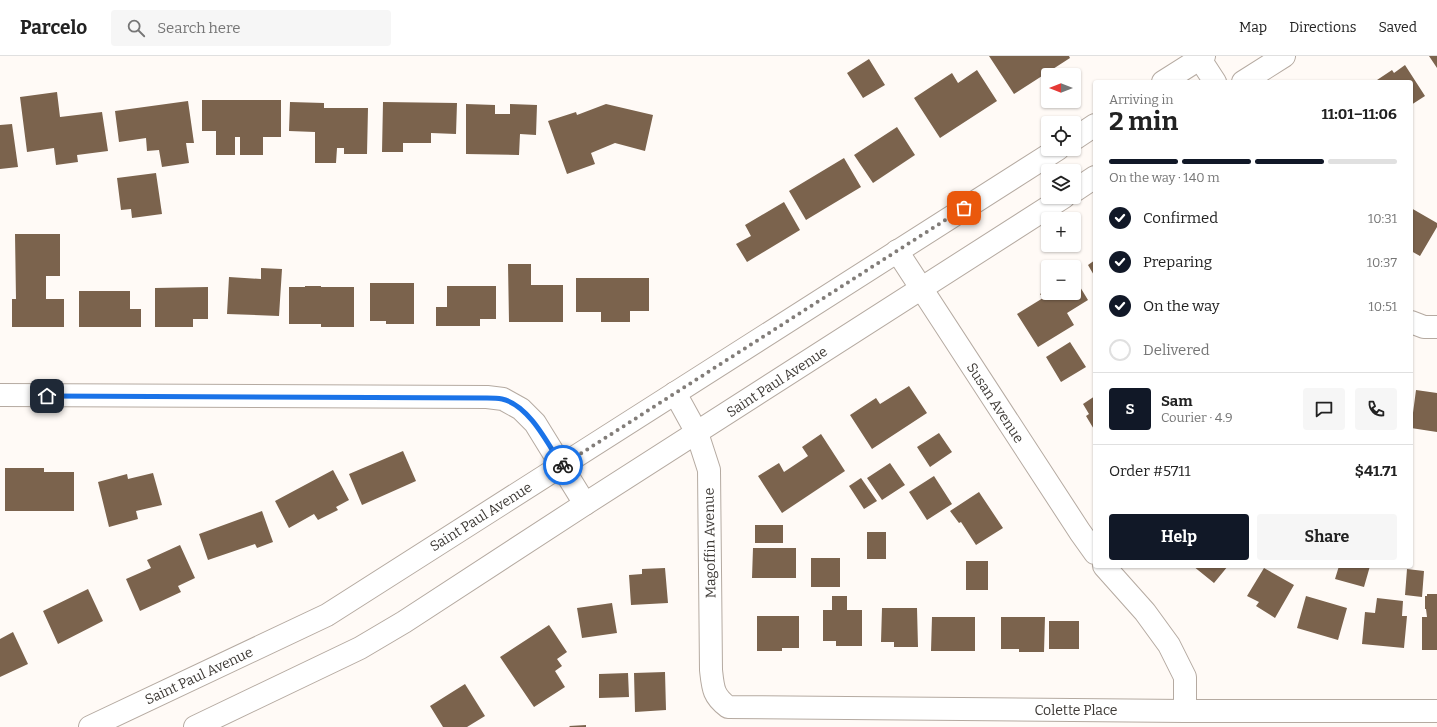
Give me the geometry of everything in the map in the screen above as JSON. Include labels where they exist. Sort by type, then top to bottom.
[{"type":"main road","points":[[1246,80],[1284,56]]},
{"type":"main road","points":[[1167,80],[1202,57],[1214,80]]},
{"type":"main road","points":[[1081,134],[1093,126]]},
{"type":"main road","name":"Saint Paul Avenue","points":[[90,727],[327,615],[676,394],[1047,156]]},
{"type":"main road","points":[[1081,186],[1093,178]]},
{"type":"main road","name":"Saint Paul Avenue","points":[[195,727],[360,648],[404,622],[585,504],[1053,204]]},
{"type":"main road","name":"Susan Avenue","points":[[897,251],[1075,526],[1093,551]]},
{"type":"main road","points":[[1413,323],[1424,326],[1437,327]]},
{"type":"main road","name":"Magoffin Avenue","points":[[676,394],[697,432],[709,470],[711,670],[713,686],[718,700]]},
{"type":"main road","points":[[0,395],[503,399],[521,408],[535,423],[585,504]]},
{"type":"main road","points":[[1106,568],[1145,612],[1170,645],[1185,677],[1185,711]]},
{"type":"main road","name":"Colette Place","points":[[718,700],[728,707],[740,708],[1437,711]]},
{"type":"building","points":[[989,56],[1069,56],[1070,58],[1054,68],[1041,68],[1041,77],[1014,94]]},
{"type":"building","points":[[1429,56],[1437,56],[1437,68]]},
{"type":"building","points":[[869,59],[885,85],[863,98],[847,73]]},
{"type":"building","points":[[1405,65],[1425,96],[1413,104],[1413,80],[1377,80],[1392,70],[1394,73]]},
{"type":"building","points":[[977,70],[997,101],[940,138],[914,98],[952,73],[958,83]]},
{"type":"building","points":[[57,92],[60,117],[102,112],[108,151],[77,155],[78,162],[56,165],[54,148],[27,152],[20,97]]},
{"type":"building","points":[[202,100],[281,100],[281,137],[263,137],[263,155],[240,155],[240,137],[235,137],[235,155],[216,155],[216,131],[202,131]]},
{"type":"building","points":[[188,101],[194,143],[186,143],[189,163],[162,167],[159,150],[147,151],[146,138],[119,142],[115,111]]},
{"type":"building","points":[[290,102],[324,103],[324,108],[368,108],[367,154],[344,154],[344,148],[337,148],[336,163],[315,163],[315,132],[289,131]]},
{"type":"building","points":[[383,102],[457,103],[456,134],[431,133],[431,143],[403,143],[403,152],[382,152]]},
{"type":"building","points":[[466,104],[495,105],[495,114],[510,114],[510,104],[537,105],[536,135],[520,134],[519,155],[466,154]]},
{"type":"building","points":[[606,104],[653,115],[645,151],[615,143],[591,153],[595,164],[567,174],[548,121],[576,112],[577,115]]},
{"type":"building","points":[[12,124],[18,167],[0,169],[0,125]]},
{"type":"building","points":[[897,127],[915,155],[873,183],[854,155]]},
{"type":"building","points":[[844,158],[861,187],[806,220],[789,191]]},
{"type":"building","points":[[156,173],[162,214],[132,218],[131,209],[121,210],[117,178]]},
{"type":"building","points":[[784,202],[800,230],[747,262],[736,244],[751,236],[745,225]]},
{"type":"building","points":[[1413,209],[1437,223],[1437,227],[1420,256],[1413,252]]},
{"type":"building","points":[[15,234],[60,234],[60,276],[46,276],[46,299],[64,299],[64,327],[12,327],[12,299],[16,299]]},
{"type":"building","points":[[1093,261],[1093,274],[1088,265]]},
{"type":"building","points":[[508,264],[531,264],[531,285],[563,285],[563,322],[509,322]]},
{"type":"building","points":[[261,268],[282,269],[279,316],[227,314],[229,277],[261,279]]},
{"type":"building","points":[[576,278],[649,278],[649,311],[630,311],[630,322],[601,322],[601,312],[576,312]]},
{"type":"building","points":[[370,283],[414,283],[414,324],[386,324],[386,321],[370,321]]},
{"type":"building","points":[[447,286],[496,286],[496,319],[480,319],[480,326],[436,326],[436,307],[447,307]]},
{"type":"building","points":[[208,287],[208,319],[193,319],[193,327],[155,327],[155,288]]},
{"type":"building","points":[[289,287],[354,287],[354,327],[321,327],[321,324],[289,324]]},
{"type":"building","points":[[1081,288],[1088,300],[1067,313],[1074,325],[1038,347],[1017,314],[1041,299],[1081,300]]},
{"type":"building","points":[[79,291],[130,291],[130,309],[141,309],[141,327],[79,327]]},
{"type":"building","points":[[1070,342],[1086,367],[1061,382],[1046,357]]},
{"type":"building","points":[[909,386],[927,413],[872,449],[850,415],[876,398],[880,404]]},
{"type":"building","points":[[1416,390],[1437,393],[1437,432],[1413,428],[1413,413]]},
{"type":"building","points":[[1093,397],[1093,428],[1086,416],[1089,414],[1083,404]]},
{"type":"building","points":[[939,433],[952,452],[930,467],[917,447]]},
{"type":"building","points":[[821,434],[845,471],[782,513],[758,476],[779,463],[784,472],[808,456],[802,447]]},
{"type":"building","points":[[403,451],[416,481],[362,505],[349,474]]},
{"type":"building","points":[[890,463],[905,485],[882,500],[867,478]]},
{"type":"building","points":[[5,468],[44,468],[44,472],[74,472],[74,511],[5,511]]},
{"type":"building","points":[[333,470],[349,500],[336,507],[338,510],[318,520],[314,514],[289,528],[275,501]]},
{"type":"building","points":[[153,473],[162,505],[136,511],[138,519],[109,527],[98,482],[127,474],[128,479]]},
{"type":"building","points":[[934,476],[952,504],[927,520],[909,492]]},
{"type":"building","points":[[861,478],[877,501],[864,509],[849,486]]},
{"type":"building","points":[[979,492],[1003,528],[976,545],[961,522],[959,523],[950,511]]},
{"type":"building","points":[[262,511],[273,542],[257,548],[255,544],[208,560],[199,534]]},
{"type":"building","points":[[755,525],[783,525],[783,543],[755,543]]},
{"type":"building","points":[[867,532],[886,532],[886,559],[867,559]]},
{"type":"building","points":[[180,545],[195,578],[178,586],[181,592],[140,611],[126,579],[151,568],[147,560]]},
{"type":"building","points":[[753,548],[796,548],[796,578],[752,578]]},
{"type":"building","points":[[811,558],[840,558],[840,587],[811,587]]},
{"type":"building","points":[[966,561],[988,561],[988,590],[966,590]]},
{"type":"building","points":[[665,568],[668,603],[631,605],[629,575],[642,574],[642,569]]},
{"type":"building","points":[[1195,568],[1226,568],[1214,583]]},
{"type":"building","points":[[1264,568],[1294,585],[1275,618],[1256,606],[1259,602],[1247,596]]},
{"type":"building","points":[[1338,568],[1369,568],[1364,587],[1335,579]]},
{"type":"building","points":[[1407,569],[1424,571],[1422,597],[1405,595]]},
{"type":"building","points":[[88,589],[103,621],[58,644],[43,611]]},
{"type":"building","points":[[1427,594],[1437,594],[1437,650],[1422,650],[1422,617],[1427,617],[1425,609],[1425,596],[1427,596]]},
{"type":"building","points":[[832,596],[847,596],[847,610],[862,610],[862,646],[836,646],[836,641],[823,641],[823,610],[832,610]]},
{"type":"building","points":[[1306,596],[1347,608],[1338,640],[1297,628]]},
{"type":"building","points":[[1377,598],[1403,601],[1402,616],[1407,616],[1404,648],[1362,644],[1365,612],[1375,613]]},
{"type":"building","points":[[612,603],[617,633],[582,638],[577,608]]},
{"type":"building","points":[[882,608],[917,608],[918,647],[894,647],[894,642],[881,642]]},
{"type":"building","points":[[757,616],[799,616],[799,648],[782,648],[782,651],[757,651]]},
{"type":"building","points":[[932,617],[975,617],[975,651],[931,651]]},
{"type":"building","points":[[1001,617],[1045,617],[1044,652],[1019,652],[1019,649],[1001,649]]},
{"type":"building","points":[[1049,621],[1079,621],[1079,649],[1049,649]]},
{"type":"building","points":[[549,625],[567,652],[557,659],[562,666],[555,671],[565,687],[534,707],[500,657]]},
{"type":"building","points":[[13,632],[28,664],[0,677],[0,639]]},
{"type":"building","points":[[665,672],[666,710],[635,712],[634,673]]},
{"type":"building","points":[[628,673],[629,697],[599,698],[599,674]]},
{"type":"building","points":[[465,684],[485,716],[467,727],[443,727],[430,706]]},
{"type":"building","points":[[586,725],[586,727],[569,726]]},
{"type":"way so far","points":[[563,465],[964,208]]},
{"type":"route","points":[[47,396],[503,399],[521,408],[535,423],[562,466],[563,465]]}]
